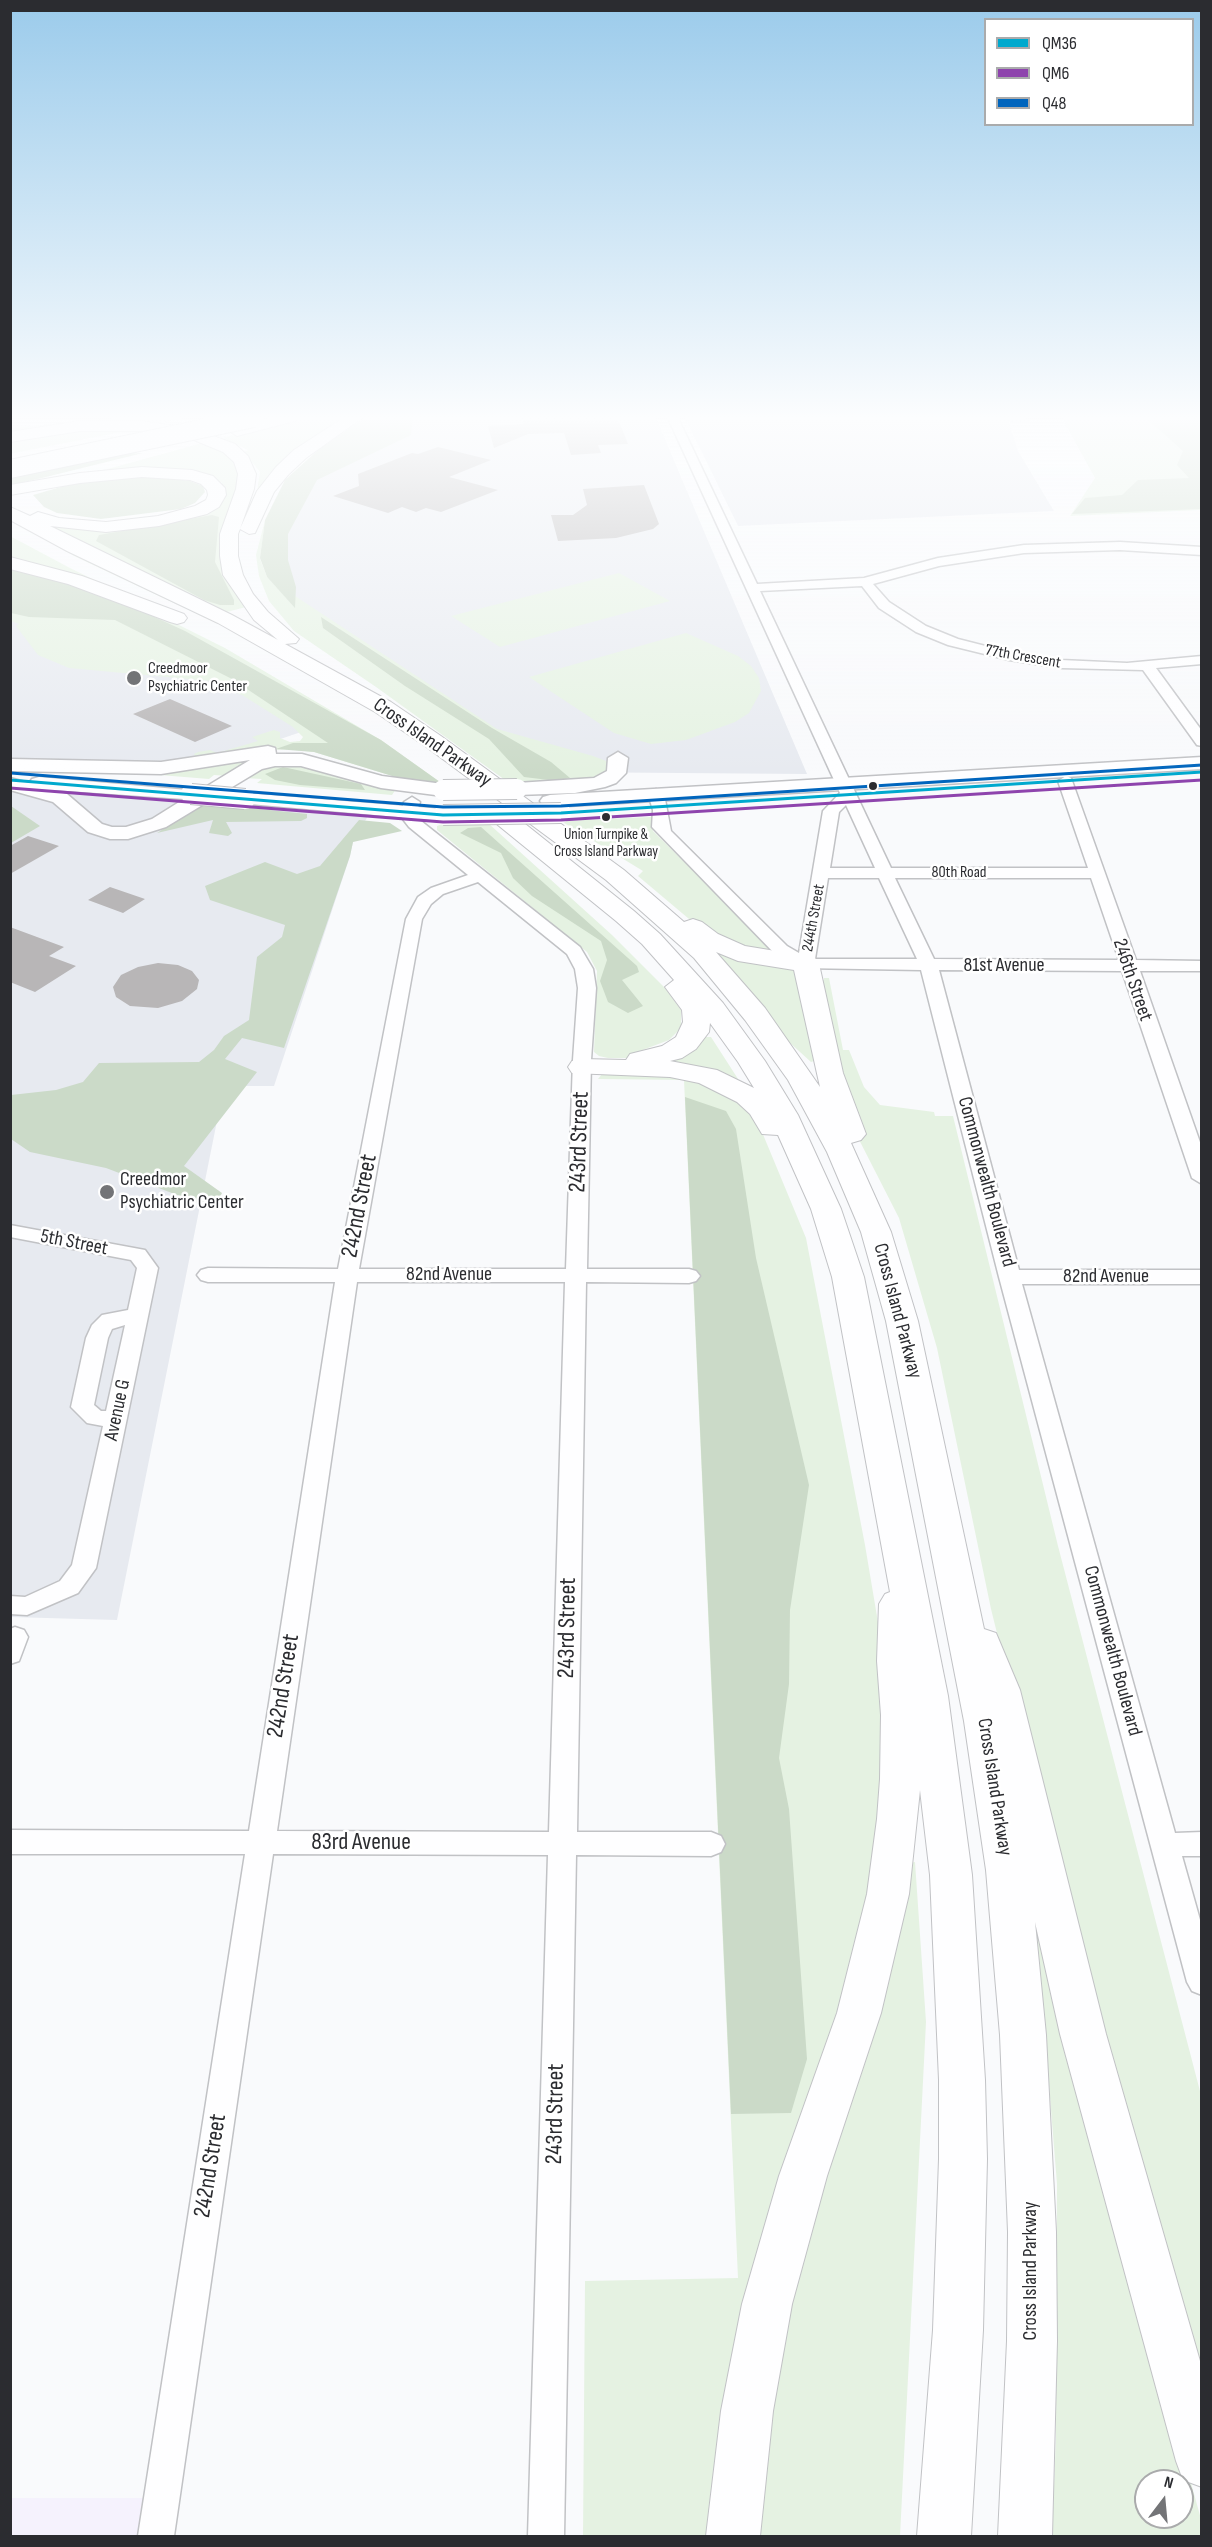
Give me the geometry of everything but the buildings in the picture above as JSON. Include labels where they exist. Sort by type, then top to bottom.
[{"type":"highway","name":"Cross Island Parkway","points":[[22,537],[251,652],[366,720]]},
{"type":"highway","name":"Cross Island Parkway","points":[[55,537],[277,647],[383,707],[433,741],[609,886],[651,939],[714,1009],[732,1034],[784,1115],[826,1209],[857,1312],[928,1696],[951,1875],[959,2008],[963,2159],[960,2264],[944,2536]]},
{"type":"highway","points":[[229,537],[233,575],[261,616],[433,741]]},
{"type":"highway","points":[[248,537],[246,556],[249,576],[257,595],[288,634],[325,664]]},
{"type":"highway","points":[[10,563],[94,586],[195,626],[251,652]]},
{"type":"highway","name":"Cross Island Parkway","points":[[439,793],[514,825],[609,886],[703,953],[779,1045],[823,1115],[860,1191],[891,1276],[952,1561],[996,1790],[1018,1964],[1032,2232],[1032,2341],[1025,2536]]},
{"type":"highway","points":[[609,886],[672,908],[700,933],[728,949],[759,958],[806,964],[829,1073],[851,1135],[860,1191]]},
{"type":"highway","points":[[582,1064],[630,1061],[663,1055],[690,1038],[697,1022],[692,1005],[634,940],[609,886]]},
{"type":"highway","points":[[582,1064],[681,1070],[707,1076],[739,1090],[762,1110],[785,1155],[826,1209]]},
{"type":"highway","points":[[733,2534],[747,2411],[767,2304],[802,2176],[859,2013],[888,1894],[898,1819],[900,1779],[901,1715],[896,1661],[900,1546]]},
{"type":"highway","points":[[952,1561],[1001,1690],[1083,2034],[1202,2461]]},
{"type":"main road","points":[[10,766],[161,768],[251,753],[289,752],[315,756],[439,793],[575,787],[598,783],[609,779],[616,773],[618,758]]},
{"type":"main road","points":[[10,782],[60,798],[95,828],[110,833],[136,831],[159,823],[255,765],[274,760],[303,760],[381,782],[439,793],[555,807],[1202,763]]},
{"type":"main road","points":[[10,766],[195,789]]},
{"type":"main road","points":[[844,789],[1066,781],[1202,772]]},
{"type":"main road","points":[[10,782],[195,789],[410,808],[439,793]]},
{"type":"street","name":"Commonwealth Boulevard","points":[[728,537],[933,976],[1010,1277],[1202,1982]]},
{"type":"street","points":[[752,588],[865,582],[929,564],[1024,549],[1120,546],[1202,551]]},
{"type":"street","name":"77th Crescent","points":[[865,582],[884,606],[906,621],[974,648],[1061,664],[1147,666],[1202,660]]},
{"type":"street","points":[[1147,666],[1202,742]]},
{"type":"street","name":"246th Street","points":[[1066,781],[1095,873],[1202,1178]]},
{"type":"street","name":"244th Street","points":[[806,964],[823,873],[831,811],[844,789]]},
{"type":"street","points":[[658,801],[660,827],[665,834],[781,950],[806,964]]},
{"type":"street","name":"243rd Street","points":[[410,808],[415,824],[553,933],[580,959],[587,988],[582,1064],[576,1275],[546,2536]]},
{"type":"street","name":"80th Road","points":[[823,873],[1095,873]]},
{"type":"street","name":"242nd Street","points":[[156,2536],[347,1275],[414,919],[424,901],[436,891],[480,876]]},
{"type":"street","name":"81st Avenue","points":[[806,964],[1202,966]]},
{"type":"street","name":"5th Street","points":[[10,1231],[138,1255]]},
{"type":"street","name":"Avenue G","points":[[10,1605],[27,1606],[69,1587],[84,1568],[148,1268],[138,1255]]},
{"type":"street","name":"82nd Avenue","points":[[208,1275],[689,1276]]},
{"type":"street","name":"82nd Avenue","points":[[1010,1277],[1202,1277]]},
{"type":"street","points":[[116,1420],[95,1418],[82,1407],[97,1338],[103,1325],[116,1319],[138,1316]]},
{"type":"street","name":"83rd Avenue","points":[[10,1842],[711,1844]]},
{"type":"street","points":[[1164,1845],[1202,1844]]},
{"type":"shaded area","points":[[280,537],[706,537],[807,774],[554,772],[306,611],[268,561]]},
{"type":"shaded area","name":"Creedmoor Psychiatric Center","points":[[11,589],[172,636],[310,729],[245,751],[174,764],[104,766],[11,759]]},
{"type":"shaded area","name":"Creedmor Psychiatric Center","points":[[11,784],[368,816],[353,842],[274,1086],[224,1086],[117,1620],[11,1617]]},
{"type":"shaded area","points":[[11,2498],[147,2498],[141,2536],[11,2536]]},
{"type":"green space","points":[[10,537],[111,588],[50,567],[11,559]]},
{"type":"green space","points":[[40,537],[49,537],[248,638],[74,556]]},
{"type":"green space","points":[[71,537],[229,537],[246,607],[227,612]]},
{"type":"green space","points":[[98,537],[217,537],[215,562],[234,600],[234,605],[220,605],[204,600],[96,541]]},
{"type":"green space","points":[[261,537],[263,537],[260,559],[267,577],[295,607],[295,596],[497,729],[606,761],[609,766],[605,774],[594,779],[512,785],[294,631],[269,601],[259,576],[256,555]]},
{"type":"green space","points":[[263,537],[288,537],[288,560],[296,587],[295,608],[267,577],[260,558]]},
{"type":"green space","points":[[11,565],[159,615],[225,648],[381,740],[447,787],[425,786],[314,752],[286,749],[196,758],[194,754],[198,752],[210,750],[217,753],[258,741],[252,737],[274,730],[280,732],[280,738],[290,742],[300,741],[303,737],[293,727],[242,695],[223,689],[232,683],[69,668],[38,655],[16,626],[19,624],[11,621]]},
{"type":"green space","points":[[11,567],[98,591],[185,631],[381,740],[447,787],[425,786],[314,752],[276,749],[293,743],[328,743],[232,679],[115,620],[29,617],[11,613]]},
{"type":"green space","points":[[619,573],[670,601],[500,647],[451,616]]},
{"type":"green space","points":[[321,617],[492,728],[551,762],[570,778],[557,781],[524,777],[489,739],[405,686],[323,628]]},
{"type":"green space","points":[[686,633],[738,656],[751,666],[759,678],[761,691],[749,713],[735,722],[686,740],[651,744],[614,733],[529,677]]},
{"type":"green space","points":[[257,757],[229,776],[214,775],[209,779],[135,773]]},
{"type":"green space","points":[[304,764],[396,789],[392,795],[257,783],[262,779],[244,778],[269,765]]},
{"type":"green space","points":[[283,767],[361,784],[365,790],[300,785],[275,780],[265,774]]},
{"type":"green space","points":[[204,803],[307,814],[307,818],[301,821],[226,822],[232,833],[228,836],[209,833],[213,820],[157,833]]},
{"type":"green space","points":[[11,806],[40,826],[10,843]]},
{"type":"green space","points":[[651,817],[653,831],[773,950],[761,955],[695,924],[638,876],[643,871],[561,821]]},
{"type":"green space","points":[[359,820],[390,823],[402,831],[353,842],[284,1048],[242,1038],[225,1059],[257,1072],[184,1166],[222,1193],[214,1209],[106,1168],[30,1152],[11,1139],[11,1095],[56,1090],[83,1082],[99,1063],[199,1062],[214,1050],[224,1036],[249,1020],[257,957],[282,937],[285,925],[210,900],[205,886],[265,862],[297,874],[320,866]]},
{"type":"green space","points":[[488,823],[612,935],[665,988],[681,1010],[681,1028],[669,1040],[632,1054],[632,1058],[608,1058],[594,1052],[597,971],[587,952],[437,830],[437,826],[442,824]]},
{"type":"green space","points":[[481,827],[637,966],[639,972],[622,980],[643,1006],[628,1013],[608,1002],[600,981],[607,960],[601,941],[532,896],[513,878],[501,853],[460,833],[468,828]]},
{"type":"green space","points":[[727,952],[799,969],[821,1059],[811,1062],[789,1042],[747,988],[718,956]]},
{"type":"green space","points":[[824,978],[829,978],[843,1050],[849,1050],[864,1087],[880,1105],[934,1112],[935,1116],[953,1116],[1058,1546],[1201,2095],[1201,2394],[1039,1802],[991,1609],[937,1348],[899,1218],[850,1122],[815,980],[824,980]]},
{"type":"green space","points":[[703,1037],[711,1037],[740,1082],[664,1063]]},
{"type":"green space","points":[[602,1074],[663,1074],[725,1088],[757,1120],[806,1238],[865,1545],[888,1682],[881,1863],[712,2536],[583,2536],[585,2281],[738,2278],[684,1080],[598,1079]]},
{"type":"green space","points":[[685,1097],[726,1111],[736,1129],[756,1258],[809,1485],[790,1610],[789,1684],[779,1758],[789,1809],[807,2059],[791,2113],[731,2114]]},
{"type":"green space","points":[[915,1862],[926,2022],[900,2536],[754,2536],[773,2391],[812,2216],[910,1863]]},
{"type":"green space","points":[[1036,1924],[1187,2469],[1134,2469],[1134,2529],[1194,2529],[1194,2494],[1201,2519],[1201,2536],[1052,2536],[1056,2437],[1057,2184]]},
{"type":"transit line","name":"Q48","points":[[11,773],[443,807],[561,806],[1202,765]]},
{"type":"transit line","name":"QM36","points":[[10,780],[443,815],[561,813],[1202,772]]},
{"type":"transit line","name":"QM6","points":[[10,788],[443,822],[561,820],[1202,780]]},
{"type":"place","name":"Creedmoor Psychiatric Center","points":[[134,678]]},
{"type":"place","name":"Union Turnpike & Cross Island Parkway","points":[[606,817]]},
{"type":"place","name":"Creedmor Psychiatric Center","points":[[107,1192]]}]
